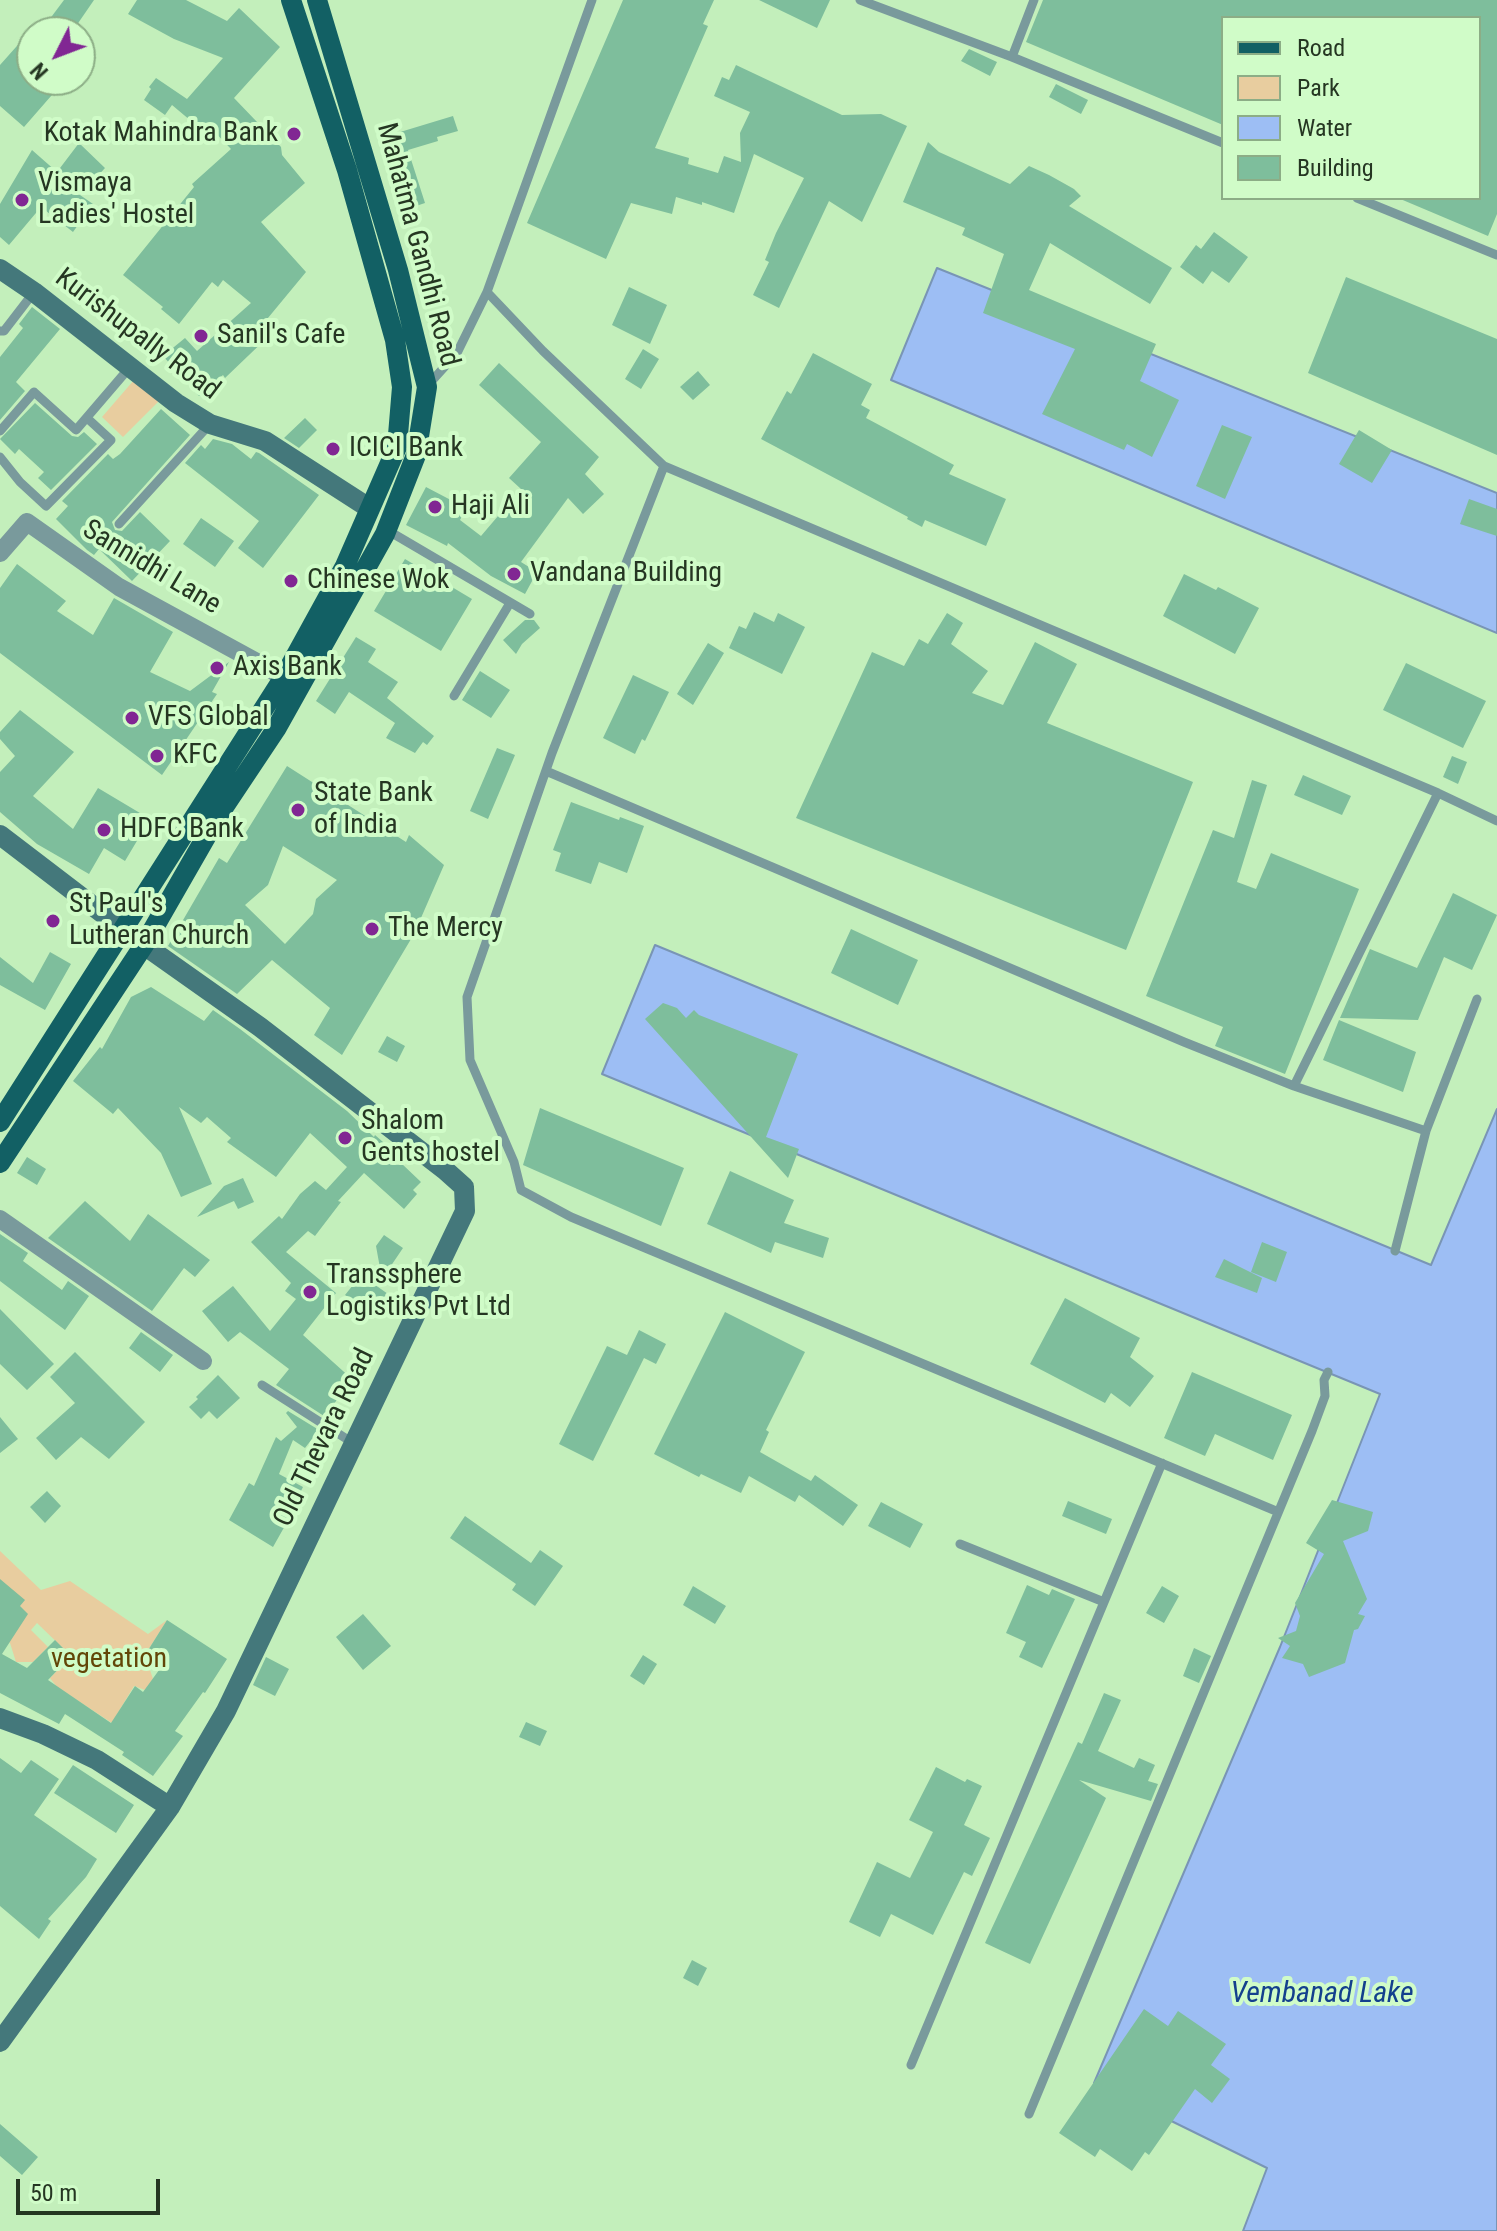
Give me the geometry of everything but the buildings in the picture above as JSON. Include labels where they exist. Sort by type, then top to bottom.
[{"type":"main road","name":"Mahatma Gandhi Road","points":[[0,1122],[284,677],[345,566],[397,447],[402,387],[395,340],[354,197],[291,0]]},
{"type":"main road","name":"Mahatma Gandhi Road","points":[[0,1163],[144,945],[218,816],[276,729],[387,530],[416,455],[427,387],[398,270],[317,0]]},
{"type":"main road","points":[[402,387],[427,387]]},
{"type":"street","name":"Kurishupally Road","points":[[0,269],[176,403],[210,424],[265,441],[369,508]]},
{"type":"street","name":"Sannidhi Lane","points":[[0,553],[27,522],[119,587],[284,677]]},
{"type":"street","points":[[0,835],[144,945]]},
{"type":"street","name":"Old Thevara Road","points":[[0,2042],[170,1807],[226,1711],[465,1211],[464,1187],[260,1027],[144,945]]},
{"type":"street","points":[[0,1219],[203,1361]]},
{"type":"street","points":[[0,1718],[43,1734],[97,1760],[170,1807]]},
{"type":"lane","points":[[427,387],[457,353],[487,292],[592,0]]},
{"type":"lane","points":[[860,0],[1012,57],[1221,142]]},
{"type":"lane","points":[[1012,57],[1034,0]]},
{"type":"lane","points":[[1362,200],[1497,255]]},
{"type":"lane","points":[[0,331],[4,331],[34,292]]},
{"type":"lane","points":[[487,292],[543,351],[664,466],[1438,793],[1497,821]]},
{"type":"lane","points":[[0,431],[34,392],[76,430],[130,367]]},
{"type":"lane","points":[[0,457],[20,482],[46,506],[111,440],[87,418]]},
{"type":"lane","points":[[119,524],[210,424]]},
{"type":"lane","points":[[664,466],[546,771],[467,997],[470,1060],[514,1162],[521,1190],[571,1217],[1276,1511]]},
{"type":"lane","points":[[387,530],[530,614]]},
{"type":"lane","points":[[454,696],[510,603]]},
{"type":"lane","points":[[546,771],[1184,1042],[1294,1086],[1426,1131]]},
{"type":"lane","points":[[1294,1086],[1438,793]]},
{"type":"lane","points":[[1395,1251],[1426,1131],[1477,999]]},
{"type":"lane","points":[[1029,2114],[1325,1396],[1324,1380],[1328,1372]]},
{"type":"lane","points":[[262,1385],[353,1443]]},
{"type":"lane","points":[[911,2065],[1162,1463]]},
{"type":"lane","points":[[960,1544],[1104,1602]]},
{"type":"green space","points":[[134,380],[161,399],[123,437],[102,417]]},
{"type":"green space","name":"vegetation","points":[[0,1551],[41,1590],[70,1581],[148,1634],[167,1620],[145,1655],[153,1679],[145,1690],[134,1686],[116,1716],[121,1729],[57,1687],[50,1678],[71,1656],[37,1623],[31,1630],[48,1647],[33,1662],[16,1662],[10,1643],[0,1636]]},
{"type":"water","points":[[937,268],[1497,493],[1497,633],[891,380]]},
{"type":"water","name":"Vembanad Lake","points":[[655,945],[1431,1265],[1497,1109],[1497,2231],[1243,2231],[1267,2168],[1094,2083],[1280,1647],[1380,1394],[602,1074]]},
{"type":"place","name":"Kotak Mahindra Bank","points":[[294,134]]},
{"type":"place","name":"Vismaya Ladies' Hostel","points":[[22,200]]},
{"type":"place","name":"Sanil's Cafe","points":[[201,336]]},
{"type":"place","name":"ICICI Bank","points":[[333,449]]},
{"type":"place","name":"Haji Ali","points":[[435,507]]},
{"type":"place","name":"Vandana Building","points":[[514,574]]},
{"type":"place","name":"Chinese Wok","points":[[291,581]]},
{"type":"place","name":"Axis Bank","points":[[217,668]]},
{"type":"place","name":"VFS Global","points":[[132,718]]},
{"type":"place","name":"KFC","points":[[157,756]]},
{"type":"place","name":"State Bank of India","points":[[298,810]]},
{"type":"place","name":"HDFC Bank","points":[[104,830]]},
{"type":"place","name":"St Paul's Lutheran Church","points":[[53,921]]},
{"type":"place","name":"The Mercy","points":[[372,929]]},
{"type":"place","name":"Shalom Gents hostel","points":[[345,1138]]},
{"type":"place","name":"Transsphere Logistiks Pvt Ltd","points":[[310,1292]]}]
